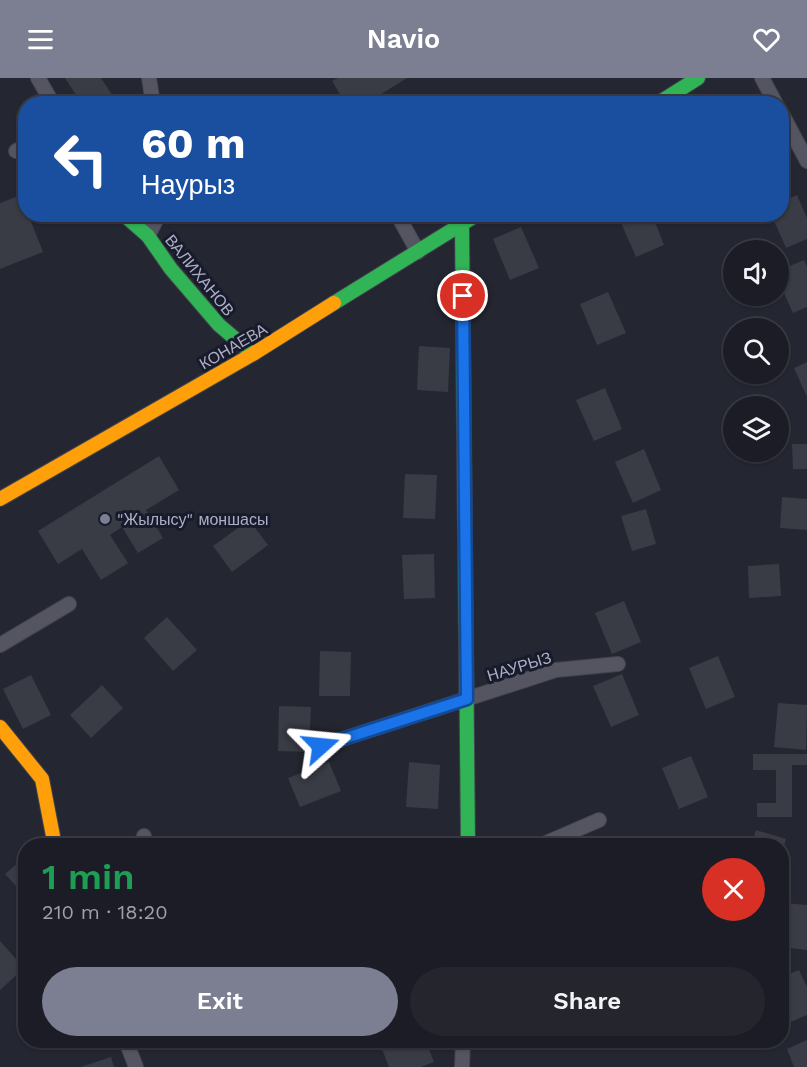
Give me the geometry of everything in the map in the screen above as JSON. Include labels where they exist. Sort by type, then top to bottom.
[{"type":"street","points":[[38,78],[48,96]]},
{"type":"street","points":[[149,78],[152,96]]},
{"type":"street","points":[[670,96],[698,78]]},
{"type":"street","points":[[762,78],[772,96]]},
{"type":"street","points":[[789,127],[807,160]]},
{"type":"street","name":"ВАЛИХАНОВ","points":[[132,222],[148,236],[171,269],[219,326],[254,354]]},
{"type":"street","points":[[148,236],[155,222]]},
{"type":"street","points":[[401,222],[418,252]]},
{"type":"street","name":"КОНАЕВА","points":[[0,499],[254,354],[466,222]]},
{"type":"street","name":"НАУРЫЗ","points":[[462,225],[468,838]]},
{"type":"street","points":[[0,645],[69,604]]},
{"type":"street","name":"НАУРЫЗ","points":[[321,746],[556,670],[618,664]]},
{"type":"street","points":[[0,727],[42,779],[53,836]]},
{"type":"street","points":[[557,838],[599,819]]},
{"type":"street","points":[[129,1048],[136,1067]]},
{"type":"street","points":[[462,1067],[463,1048]]},
{"type":"building","points":[[65,78],[101,78],[113,96],[77,96]]},
{"type":"building","points":[[338,78],[407,78],[378,96],[341,96],[332,81]]},
{"type":"building","points":[[797,195],[807,218],[807,239],[789,247],[789,240],[782,240],[775,222],[789,222],[789,199]]},
{"type":"building","points":[[18,196],[18,222],[31,222],[43,252],[0,269],[0,203]]},
{"type":"building","points":[[621,222],[655,222],[664,245],[636,257]]},
{"type":"building","points":[[521,227],[539,268],[510,280],[493,239]]},
{"type":"building","points":[[804,260],[807,267],[807,307],[793,313],[789,304],[789,266]]},
{"type":"building","points":[[608,292],[626,333],[597,345],[580,304]]},
{"type":"building","points":[[419,346],[450,348],[448,392],[417,390]]},
{"type":"building","points":[[807,362],[807,397],[794,368]]},
{"type":"building","points":[[605,388],[622,429],[594,441],[576,400]]},
{"type":"building","points":[[792,444],[807,444],[807,469],[793,469]]},
{"type":"building","points":[[644,449],[661,490],[633,503],[615,462]]},
{"type":"building","name":"\"Жылысу\" моншасы","points":[[159,456],[179,490],[146,510],[163,538],[138,553],[122,527],[110,535],[128,563],[101,580],[82,549],[58,564],[38,531]]},
{"type":"building","points":[[405,474],[437,475],[435,519],[403,518]]},
{"type":"building","points":[[782,497],[807,499],[807,530],[780,528]]},
{"type":"building","points":[[646,509],[656,544],[632,551],[621,516]]},
{"type":"building","points":[[249,520],[268,545],[232,572],[213,546]]},
{"type":"building","points":[[434,554],[435,598],[404,599],[402,555]]},
{"type":"building","points":[[779,564],[781,596],[749,598],[748,566]]},
{"type":"building","points":[[624,601],[641,642],[612,654],[595,613]]},
{"type":"building","points":[[167,617],[197,650],[173,671],[144,638]]},
{"type":"building","points":[[320,651],[351,652],[350,696],[319,696]]},
{"type":"building","points":[[718,656],[735,697],[706,709],[689,668]]},
{"type":"building","points":[[622,674],[639,715],[611,727],[593,686]]},
{"type":"building","points":[[31,675],[51,715],[23,729],[3,689]]},
{"type":"building","points":[[102,685],[123,708],[91,738],[70,715]]},
{"type":"building","points":[[778,703],[807,705],[806,750],[774,747]]},
{"type":"building","points":[[279,706],[311,707],[309,752],[278,751]]},
{"type":"building","points":[[753,754],[807,754],[807,765],[792,765],[792,817],[757,817],[757,803],[776,803],[776,770],[753,770]]},
{"type":"building","points":[[691,756],[708,797],[679,809],[662,768]]},
{"type":"building","points":[[329,762],[341,791],[300,807],[288,778]]},
{"type":"building","points":[[409,762],[440,765],[438,809],[406,807]]},
{"type":"building","points":[[756,830],[783,838],[754,838]]},
{"type":"building","points":[[18,863],[18,888],[5,874]]},
{"type":"building","points":[[789,903],[807,905],[807,950],[789,948]]},
{"type":"building","points":[[0,941],[18,961],[18,974],[0,990]]},
{"type":"building","points":[[799,970],[807,987],[807,1015],[789,1023],[789,974]]},
{"type":"building","points":[[807,1040],[807,1067],[794,1067],[787,1049]]},
{"type":"building","points":[[429,1048],[434,1062],[421,1067],[389,1067],[382,1049]]},
{"type":"building","points":[[111,1057],[114,1067],[81,1067]]},
{"type":"traffic: fast","points":[[670,96],[698,78]]},
{"type":"traffic: fast","points":[[132,222],[148,236],[171,269],[219,325],[253,354]]},
{"type":"traffic: fast","points":[[334,303],[465,222]]},
{"type":"traffic: fast","points":[[462,225],[468,838]]},
{"type":"traffic: slow","points":[[0,499],[253,354],[334,303]]},
{"type":"traffic: slow","points":[[0,727],[42,779],[53,836]]},
{"type":"place","name":"\"Жылысу\" моншасы","points":[[105,519]]},
{"type":"route","points":[[321,746],[467,699],[463,296]]}]
